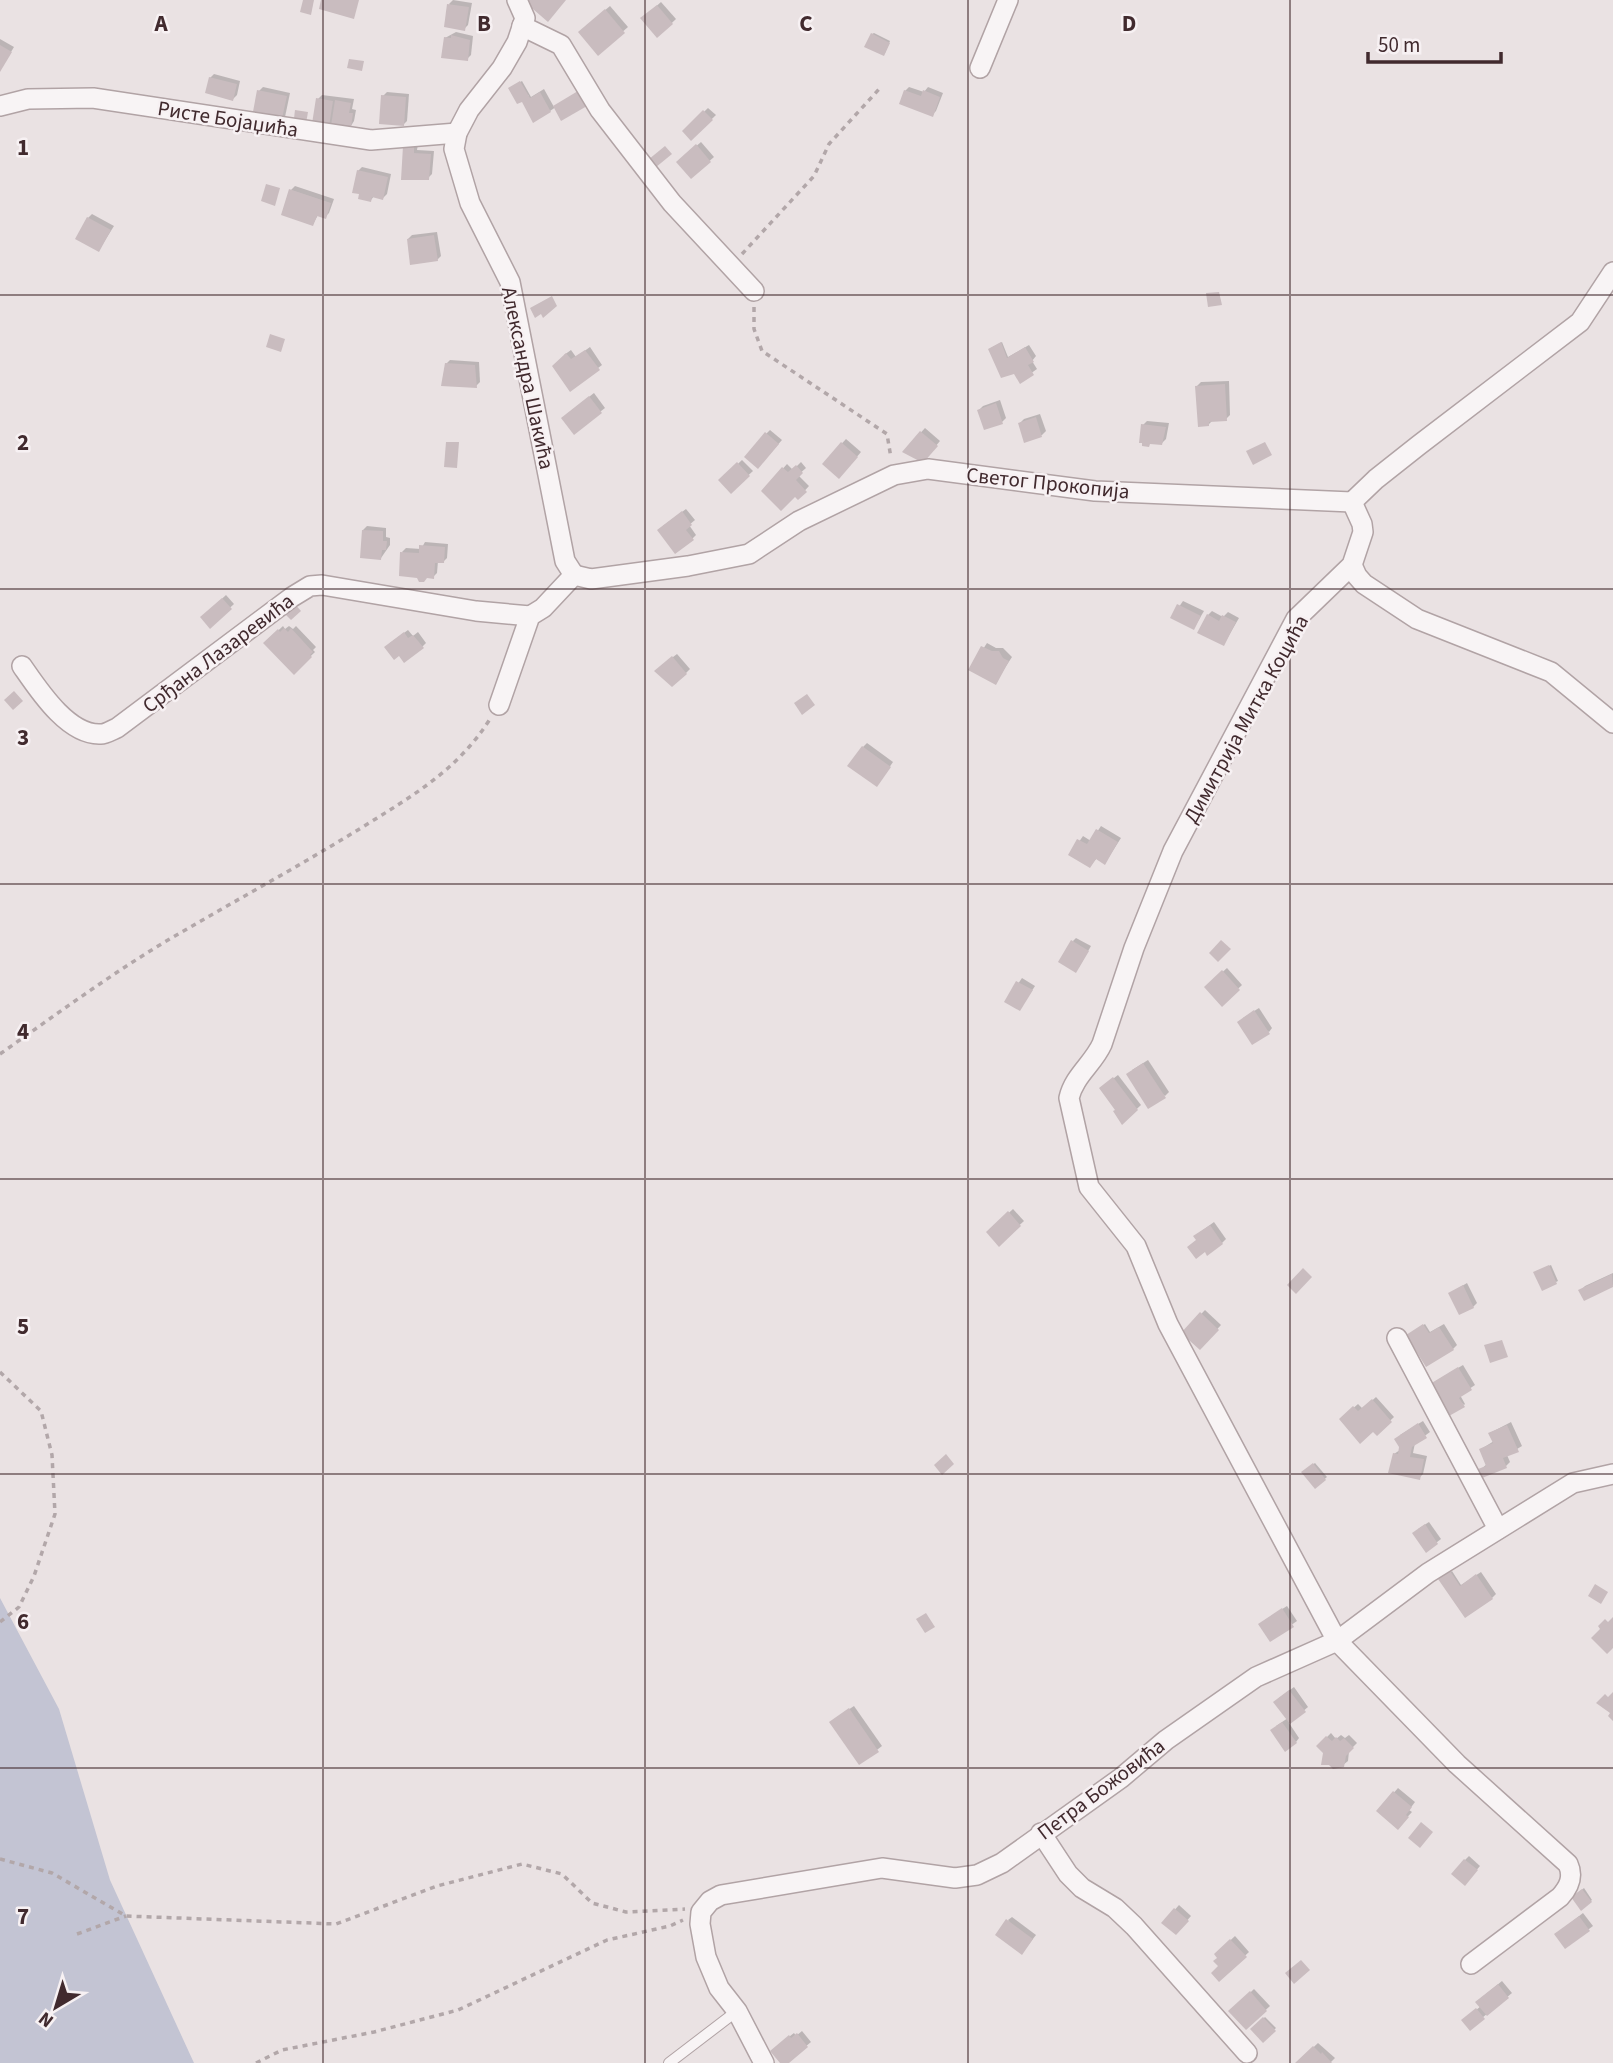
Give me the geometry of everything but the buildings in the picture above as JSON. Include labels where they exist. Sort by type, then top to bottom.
[{"type":"street","points":[[457,133],[469,110],[502,68],[517,42],[525,18],[517,0]]},
{"type":"street","points":[[980,68],[1008,0]]},
{"type":"street","points":[[522,26],[561,46],[608,121],[672,203],[754,291]]},
{"type":"street","name":"Ристе Бојаџића","points":[[0,106],[28,99],[93,98],[371,140],[457,133]]},
{"type":"street","name":"Александра Шакића","points":[[457,133],[454,149],[470,203],[510,282],[565,561],[574,575]]},
{"type":"street","points":[[1352,502],[1387,470],[1580,322],[1613,272]]},
{"type":"street","name":"Светог Прокопија","points":[[574,575],[591,579],[688,566],[749,554],[799,521],[894,475],[929,469],[1095,491],[1352,502]]},
{"type":"street","name":"Димитрија Митка Коцића","points":[[1352,502],[1363,532],[1352,565],[1296,619],[1173,851],[1133,948],[1102,1044],[1097,1055],[1072,1084],[1069,1098],[1089,1187],[1136,1245],[1168,1324],[1337,1641],[1457,1764],[1562,1857],[1571,1871],[1568,1888],[1560,1897],[1471,1964]]},
{"type":"street","points":[[1352,565],[1364,584],[1417,619],[1552,672],[1613,723]]},
{"type":"street","points":[[499,705],[530,615],[543,608],[574,575]]},
{"type":"street","name":"Срђана Лазаревића","points":[[22,666],[58,713],[88,732],[103,734],[117,728],[310,586],[323,584],[476,611],[530,615]]},
{"type":"street","points":[[1397,1338],[1498,1529]]},
{"type":"street","name":"Петра Божовића","points":[[701,1912],[710,1901],[722,1895],[882,1868],[967,1878],[1002,1863],[1121,1778],[1166,1740],[1256,1677],[1337,1641],[1428,1573],[1573,1483],[1613,1474]]},
{"type":"street","points":[[1041,1833],[1068,1874],[1082,1888],[1115,1908],[1247,2053]]},
{"type":"street","points":[[701,1912],[700,1924],[706,1957],[719,1988],[737,2011],[764,2063]]},
{"type":"lane","points":[[669,2063],[737,2011]]},
{"type":"path","points":[[732,266],[814,176],[829,144],[881,87]]},
{"type":"path","points":[[754,291],[754,329],[762,351],[887,434],[894,475]]},
{"type":"path","points":[[0,1054],[162,944],[297,868],[431,784],[453,766],[477,740],[499,705]]},
{"type":"path","points":[[0,1372],[41,1411],[52,1454],[55,1514],[34,1576],[19,1607],[0,1622]]},
{"type":"path","points":[[0,1859],[52,1872],[126,1916]]},
{"type":"path","points":[[77,1934],[126,1916],[336,1924],[438,1885],[522,1864],[562,1874],[592,1903],[626,1912],[680,1907],[701,1912]]},
{"type":"path","points":[[256,2063],[282,2050],[374,2032],[458,2010],[607,1940],[670,1926],[701,1912]]},
{"type":"shaded area","points":[[0,1598],[59,1709],[110,1880],[194,2063],[0,2063]]}]
